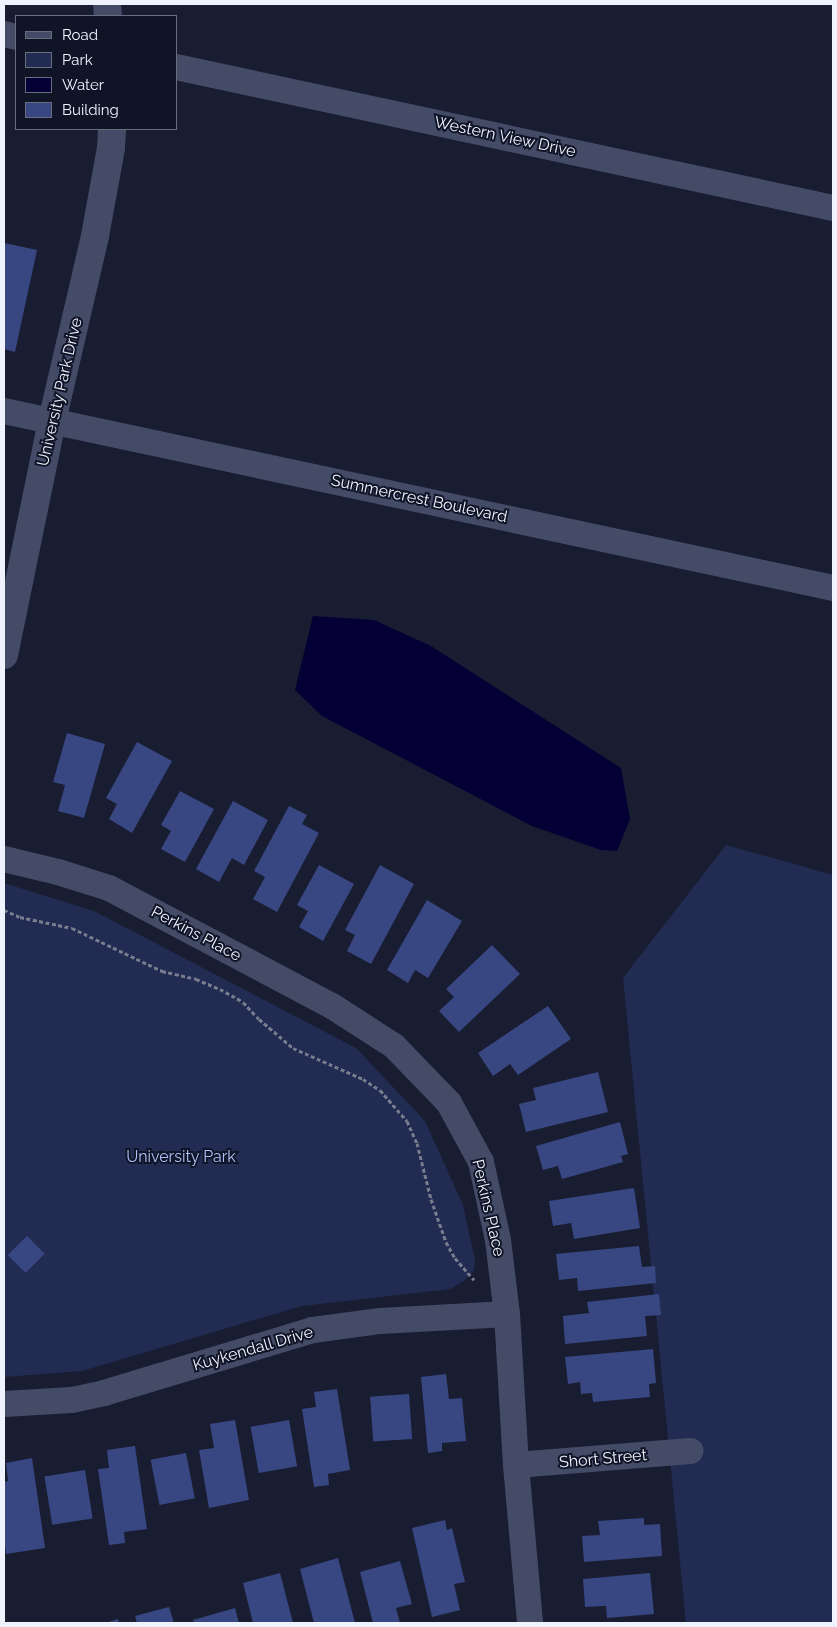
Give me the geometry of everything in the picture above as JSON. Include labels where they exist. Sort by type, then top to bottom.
[{"type":"street","name":"Western View Drive","points":[[178,66],[833,208]]},
{"type":"street","name":"University Park Drive","points":[[4,656],[52,421],[95,236],[111,148],[112,130]]},
{"type":"street","name":"Summercrest Boulevard","points":[[4,411],[833,588]]},
{"type":"street","name":"Perkins Place","points":[[4,859],[58,872],[109,888],[332,1006],[394,1046],[450,1103],[480,1162],[498,1240],[507,1314],[516,1465],[530,1623]]},
{"type":"street","name":"Kuykendall Drive","points":[[4,1404],[72,1400],[104,1393],[313,1330],[380,1321],[507,1314]]},
{"type":"street","name":"Short Street","points":[[516,1465],[690,1451]]},
{"type":"path","points":[[4,910],[20,917],[72,928],[162,972],[196,979],[220,989],[243,1002],[259,1019],[293,1048],[363,1079],[380,1090],[410,1128],[417,1143],[431,1199],[446,1242],[455,1258],[476,1283]]},
{"type":"green space","points":[[726,845],[833,875],[833,1623],[686,1623],[623,978]]},
{"type":"green space","name":"University Park","points":[[4,883],[94,911],[356,1048],[425,1121],[463,1205],[475,1260],[474,1270],[464,1281],[450,1289],[302,1306],[82,1371],[4,1377]]},
{"type":"water","points":[[313,616],[374,620],[431,646],[621,768],[630,819],[617,851],[601,850],[532,826],[322,716],[295,690]]},
{"type":"building","points":[[4,243],[37,250],[15,352],[4,349]]},
{"type":"building","points":[[67,733],[105,744],[84,818],[58,811],[65,785],[53,782]]},
{"type":"building","points":[[137,742],[172,761],[132,833],[109,819],[117,804],[106,798]]},
{"type":"building","points":[[180,791],[214,809],[185,862],[161,849],[171,831],[161,825]]},
{"type":"building","points":[[233,801],[268,820],[244,865],[232,858],[219,882],[196,869]]},
{"type":"building","points":[[289,806],[307,815],[302,824],[319,833],[277,912],[253,899],[265,877],[254,871]]},
{"type":"building","points":[[319,865],[354,884],[323,941],[299,927],[308,911],[297,905]]},
{"type":"building","points":[[380,865],[414,884],[371,964],[347,951],[355,935],[345,930]]},
{"type":"building","points":[[427,900],[462,921],[428,978],[415,970],[408,983],[387,970]]},
{"type":"building","points":[[492,945],[520,974],[459,1032],[439,1011],[454,997],[446,989]]},
{"type":"building","points":[[548,1006],[571,1039],[518,1075],[510,1064],[493,1076],[478,1053]]},
{"type":"building","points":[[598,1072],[608,1112],[526,1132],[519,1104],[536,1100],[533,1088]]},
{"type":"building","points":[[620,1122],[628,1154],[621,1156],[623,1162],[562,1179],[558,1166],[543,1170],[536,1146]]},
{"type":"building","points":[[634,1188],[640,1228],[574,1239],[571,1223],[553,1226],[549,1201]]},
{"type":"building","points":[[27,1236],[45,1254],[26,1273],[8,1255]]},
{"type":"building","points":[[639,1246],[642,1267],[655,1266],[656,1283],[578,1291],[577,1278],[559,1280],[556,1254]]},
{"type":"building","points":[[659,1294],[661,1315],[645,1316],[647,1336],[565,1344],[563,1316],[589,1313],[587,1302]]},
{"type":"building","points":[[653,1349],[656,1383],[649,1384],[650,1397],[593,1402],[592,1393],[581,1394],[580,1382],[568,1384],[565,1357]]},
{"type":"building","points":[[446,1374],[449,1399],[462,1398],[466,1441],[442,1443],[442,1451],[428,1453],[421,1377]]},
{"type":"building","points":[[337,1389],[350,1470],[328,1474],[329,1485],[314,1487],[302,1409],[316,1407],[314,1392]]},
{"type":"building","points":[[409,1394],[412,1439],[373,1442],[370,1397]]},
{"type":"building","points":[[235,1420],[249,1500],[209,1508],[199,1450],[214,1448],[210,1424]]},
{"type":"building","points":[[289,1420],[297,1466],[259,1473],[251,1427]]},
{"type":"building","points":[[135,1446],[147,1529],[124,1532],[125,1543],[109,1545],[98,1469],[109,1468],[107,1450]]},
{"type":"building","points":[[186,1453],[195,1498],[159,1505],[151,1460]]},
{"type":"building","points":[[32,1458],[45,1548],[6,1554],[4,1539],[4,1482],[8,1481],[6,1463]]},
{"type":"building","points":[[85,1470],[93,1518],[52,1525],[45,1476]]},
{"type":"building","points":[[644,1518],[644,1525],[660,1524],[662,1556],[584,1562],[582,1536],[600,1535],[598,1521]]},
{"type":"building","points":[[445,1520],[447,1530],[452,1528],[465,1582],[454,1584],[460,1610],[432,1617],[412,1528]]},
{"type":"building","points":[[338,1558],[355,1623],[314,1623],[300,1569]]},
{"type":"building","points":[[400,1561],[412,1604],[396,1608],[400,1623],[373,1623],[360,1572]]},
{"type":"building","points":[[280,1573],[293,1623],[253,1623],[243,1583]]},
{"type":"building","points":[[650,1573],[654,1614],[607,1618],[606,1606],[585,1607],[583,1579]]},
{"type":"building","points":[[169,1607],[174,1623],[137,1623],[135,1616]]},
{"type":"building","points":[[235,1608],[239,1623],[194,1623],[193,1620]]},
{"type":"building","points":[[118,1619],[119,1623],[105,1623]]}]
